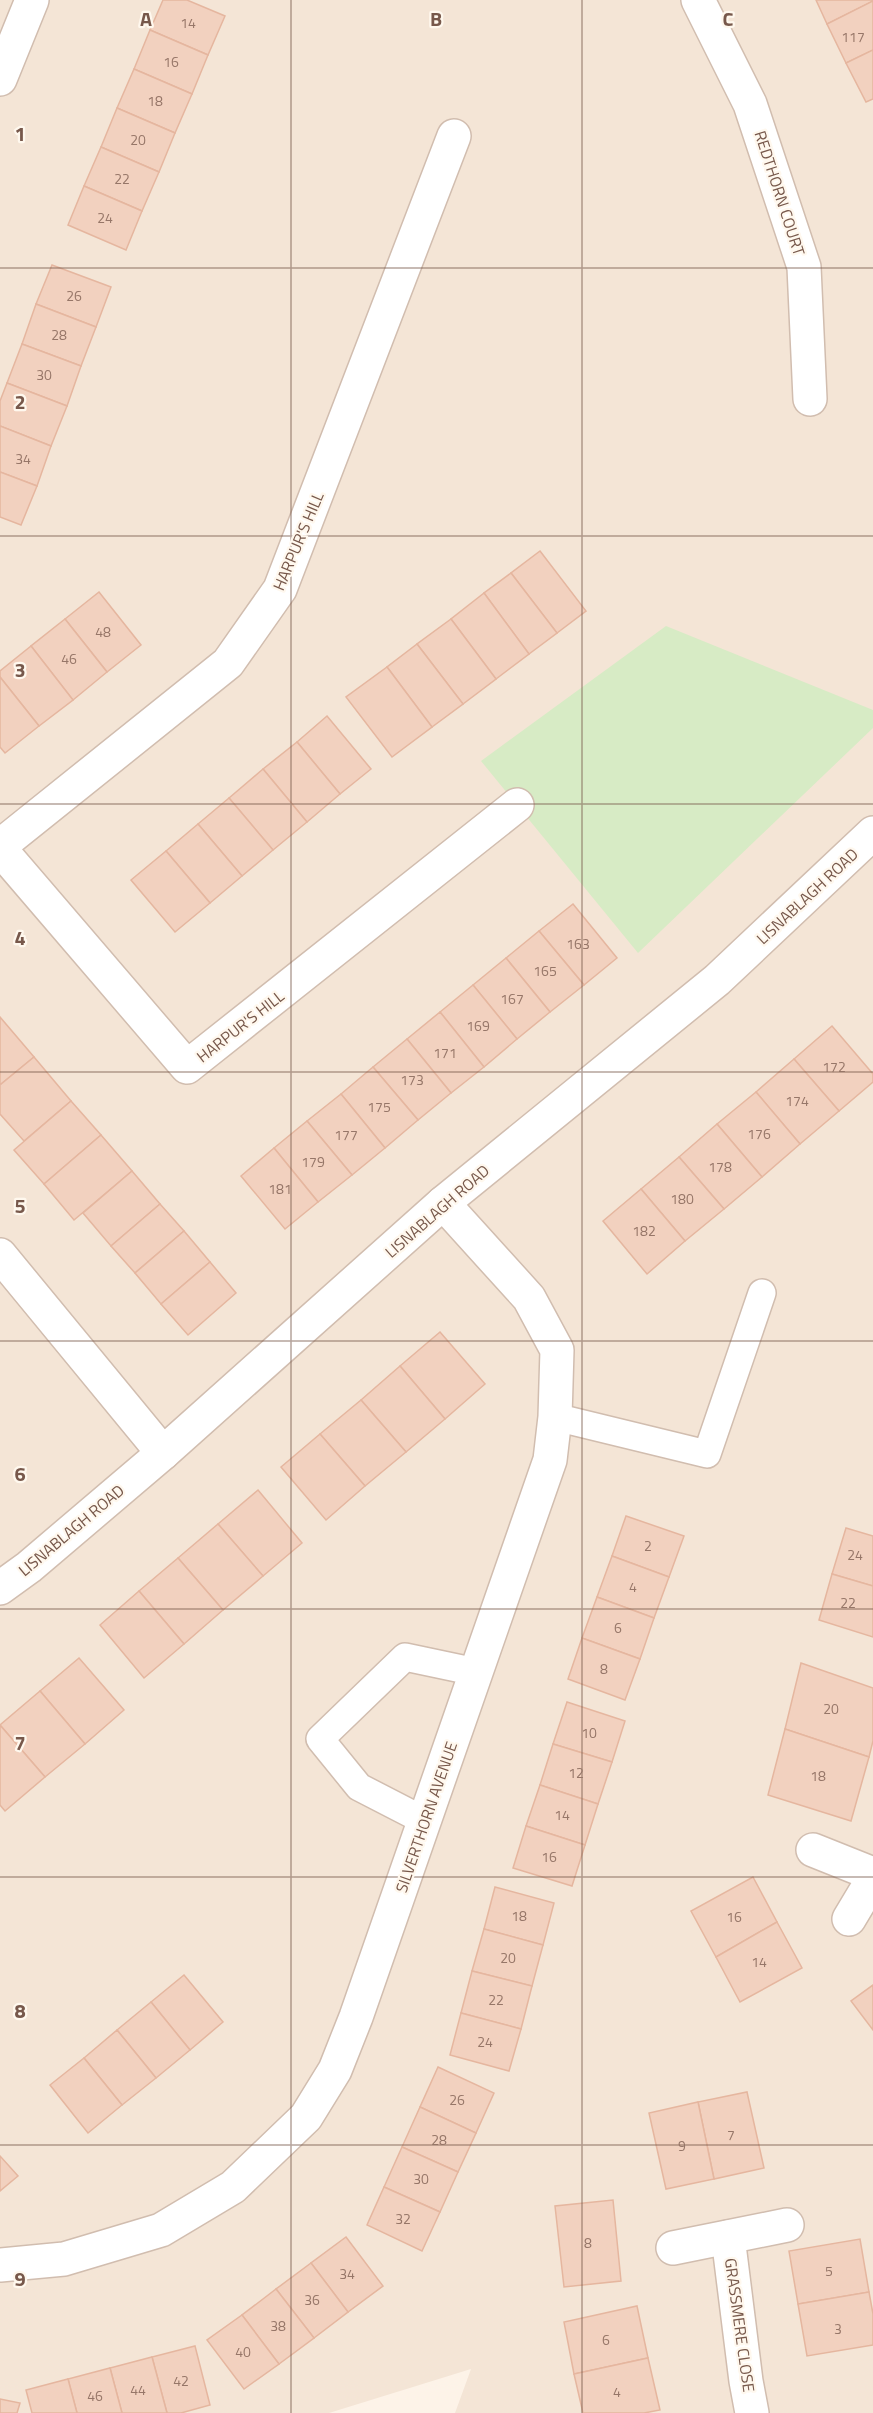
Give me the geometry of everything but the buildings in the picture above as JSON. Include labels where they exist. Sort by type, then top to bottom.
[{"type":"street","points":[[0,79],[32,0]]},
{"type":"street","name":"REDTHORN COURT","points":[[698,0],[750,104],[804,267],[810,399]]},
{"type":"street","name":"HARPUR'S HILL","points":[[454,136],[280,589],[228,663],[0,847],[187,1067],[518,805]]},
{"type":"street","name":"LISNABLAGH ROAD","points":[[0,1588],[29,1568],[163,1453],[443,1203],[717,980],[873,833]]},
{"type":"street","name":"SILVERTHORN AVENUE","points":[[0,2265],[64,2259],[161,2230],[233,2187],[306,2117],[335,2070],[425,1821],[550,1460],[555,1417],[557,1350],[529,1298],[443,1203]]},
{"type":"street","points":[[0,1255],[163,1453]]},
{"type":"street","points":[[813,1850],[873,1876],[849,1919]]},
{"type":"street","name":"GRASSMERE CLOSE","points":[[674,2248],[787,2224]]},
{"type":"street","name":"GRASSMERE CLOSE","points":[[728,2237],[746,2381],[753,2413]]},
{"type":"lane","points":[[555,1417],[707,1454],[762,1293]]},
{"type":"lane","points":[[425,1821],[359,1787],[320,1739],[405,1656],[476,1672]]},
{"type":"shaded area","points":[[0,0],[873,0],[873,2413],[455,2413],[471,2369],[329,2413],[0,2413]]},
{"type":"green space","points":[[666,626],[873,710],[873,728],[638,953],[481,761]]}]
